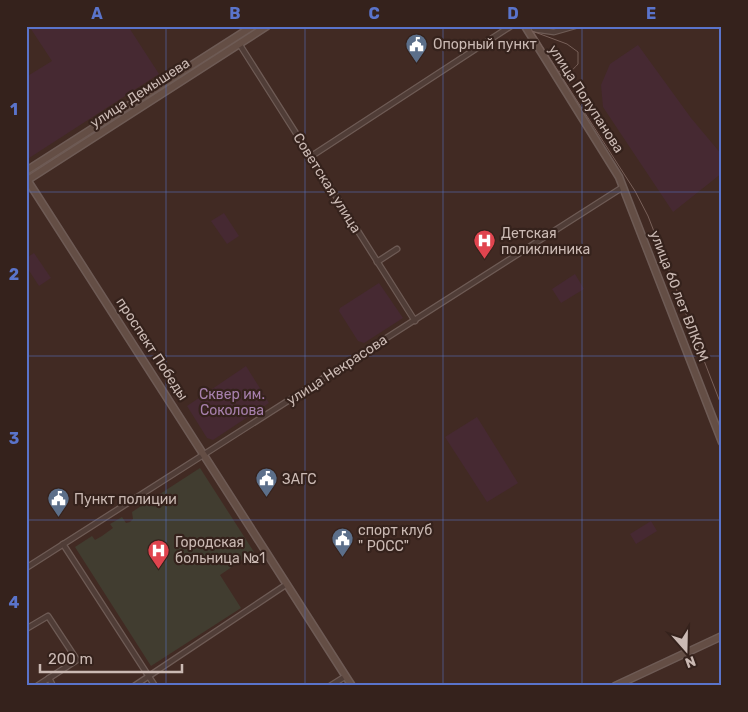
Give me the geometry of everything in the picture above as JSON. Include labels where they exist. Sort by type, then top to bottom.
[{"type":"street","name":"улица Демышева","points":[[26,171],[253,26]]},
{"type":"street","name":"улица Демышева","points":[[27,180],[268,26]]},
{"type":"street","points":[[310,157],[511,26]]},
{"type":"street","points":[[525,27],[554,32],[575,26]]},
{"type":"street","name":"улица Полупанова","points":[[525,27],[608,157],[623,187]]},
{"type":"street","points":[[234,39],[240,44]]},
{"type":"street","name":"Советская улица","points":[[240,44],[415,320]]},
{"type":"street","name":"проспект Победы","points":[[27,180],[352,686]]},
{"type":"street","name":"улица Некрасова","points":[[26,568],[623,187]]},
{"type":"street","name":"улица 60 лет ВЛКСМ","points":[[623,187],[722,442]]},
{"type":"street","points":[[377,262],[397,249]]},
{"type":"street","points":[[63,544],[155,686]]},
{"type":"street","points":[[134,686],[287,584]]},
{"type":"street","points":[[26,630],[48,616],[77,660],[37,686]]},
{"type":"street","points":[[615,686],[722,636]]},
{"type":"street","points":[[330,686],[346,676]]},
{"type":"street","points":[[49,678],[53,686]]},
{"type":"shaded area","name":"Городская больница №1","points":[[200,468],[254,552],[220,575],[241,608],[151,666],[75,547],[92,536],[95,540],[102,536],[113,528],[110,524],[122,517],[126,523],[130,522],[133,519],[132,512]]},
{"type":"green space","points":[[29,26],[128,26],[159,74],[26,160],[26,77],[52,61]]},
{"type":"green space","points":[[234,43],[36,172],[35,169]]},
{"type":"green space","points":[[638,45],[691,118],[722,155],[722,173],[673,212],[603,107],[601,85],[610,64]]},
{"type":"green space","points":[[224,213],[239,236],[227,244],[211,221]]},
{"type":"green space","points":[[34,253],[51,278],[39,286],[26,266],[26,258]]},
{"type":"green space","points":[[575,274],[584,289],[561,303],[552,289]]},
{"type":"green space","points":[[379,283],[403,318],[364,343],[358,341],[339,311],[340,308]]},
{"type":"green space","name":"Сквер им. Соколова","points":[[246,366],[269,403],[213,440],[207,438],[187,406]]},
{"type":"green space","points":[[477,417],[518,483],[487,502],[445,437]]},
{"type":"green space","points":[[651,521],[657,531],[636,544],[630,534]]},
{"type":"tram line","points":[[529,26],[635,191],[648,216],[722,407]]},
{"type":"tram line","points":[[532,31],[567,44],[578,52],[578,64],[567,72],[559,71]]},
{"type":"place","name":"Опорный пункт","points":[[417,63]]},
{"type":"place","name":"Детская поликлиника","points":[[485,260]]},
{"type":"place","name":"ЗАГС","points":[[266,498]]},
{"type":"place","name":"Пункт полиции","points":[[58,518]]},
{"type":"place","name":"спорт клуб \" РОСС\"","points":[[342,557]]},
{"type":"place","name":"Городская больница №1","points":[[159,569]]}]
